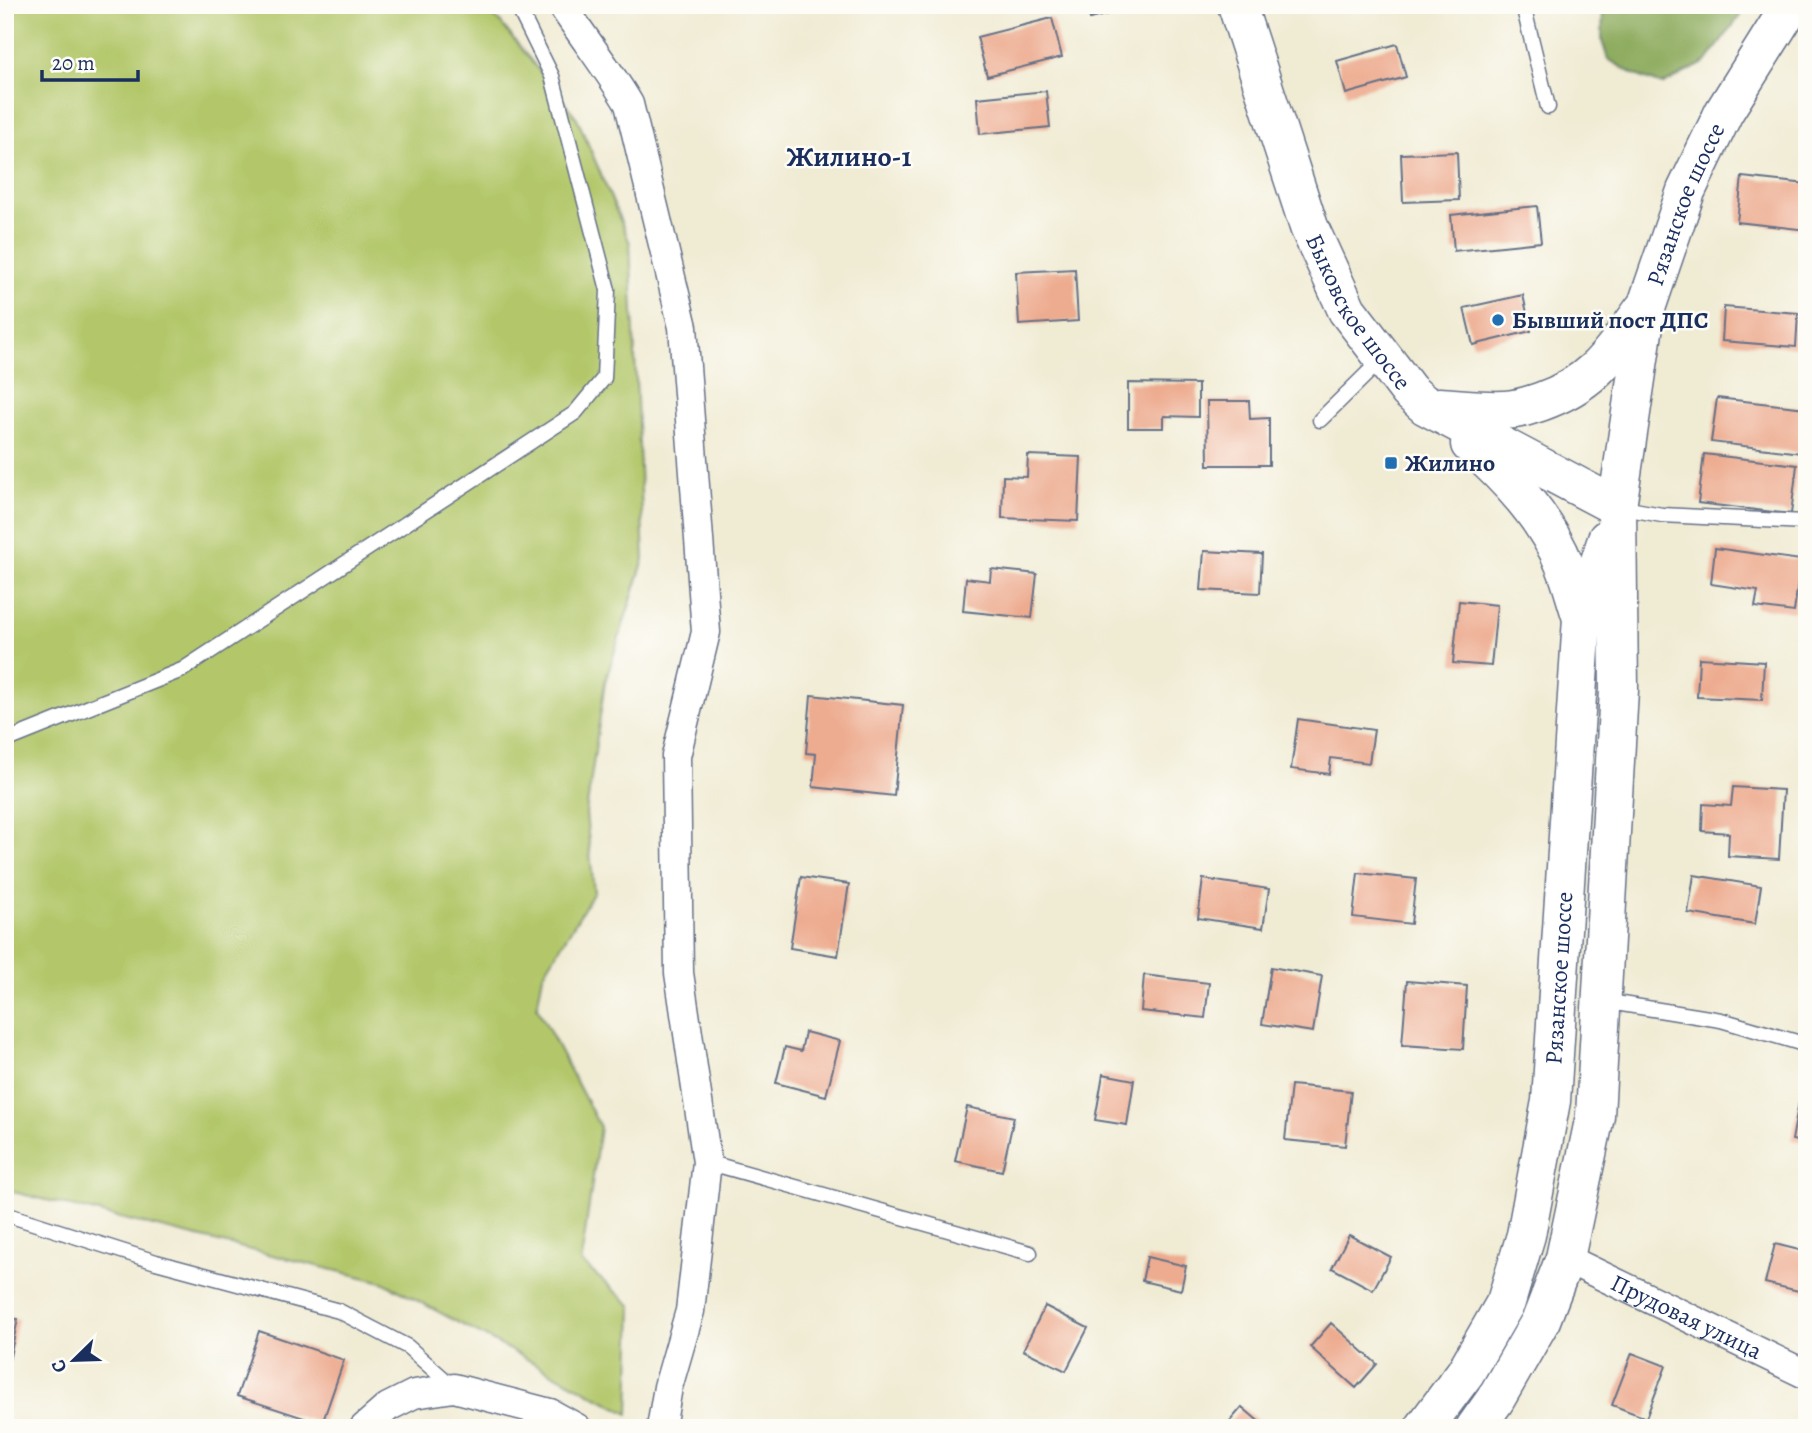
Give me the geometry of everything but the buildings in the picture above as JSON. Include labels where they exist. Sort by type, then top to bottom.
[{"type":"main road","name":"Быковское шоссе","points":[[1237,5],[1309,227],[1347,310],[1409,391],[1426,406],[1617,507]]},
{"type":"main road","name":"Рязанское шоссе","points":[[1424,1428],[1465,1373],[1506,1302],[1526,1235],[1551,1101],[1582,618],[1617,507],[1647,305],[1685,191],[1724,112],[1791,5]]},
{"type":"main road","points":[[1426,406],[1502,410],[1522,408],[1572,389],[1590,377],[1609,357],[1647,305]]},
{"type":"main road","points":[[1426,406],[1499,470],[1534,511],[1565,564],[1582,618]]},
{"type":"main road","name":"Рязанское шоссе","points":[[1475,1428],[1495,1400],[1541,1320],[1565,1258],[1595,1116],[1619,690],[1617,507]]},
{"type":"street","points":[[562,5],[611,73],[629,104],[683,327],[706,632],[676,756],[679,973],[707,1162],[690,1311],[668,1387],[662,1428]]},
{"type":"street","name":"Прудовая улица","points":[[1565,1258],[1807,1375]]},
{"type":"street","points":[[364,1428],[388,1407],[414,1394],[453,1388],[550,1413],[577,1428]]},
{"type":"lane","points":[[5,741],[182,670],[575,413],[604,378],[608,290],[552,76],[517,5]]},
{"type":"lane","points":[[1523,5],[1548,107]]},
{"type":"lane","points":[[1320,421],[1384,358]]},
{"type":"lane","points":[[1617,507],[1662,515],[1804,522]]},
{"type":"lane","points":[[1602,1001],[1721,1020],[1807,1045]]},
{"type":"lane","points":[[707,1162],[1030,1253]]},
{"type":"lane","points":[[5,1214],[156,1262],[339,1311],[408,1347],[453,1388]]},
{"type":"green space","points":[[5,5],[481,5],[500,22],[577,118],[630,243],[644,559],[605,682],[586,813],[594,892],[543,975],[537,1007],[600,1127],[581,1262],[632,1306],[629,1414],[383,1282],[5,1190]]},
{"type":"green space","points":[[1603,5],[1748,5],[1706,62],[1662,85],[1633,74],[1608,59],[1602,41]]},
{"type":"place","name":"Бывший пост ДПС","points":[[1498,320]]},
{"type":"place","name":"Жилино","points":[[1391,463]]},
{"type":"district","name":"Жилино-1","points":[[849,156]]}]
